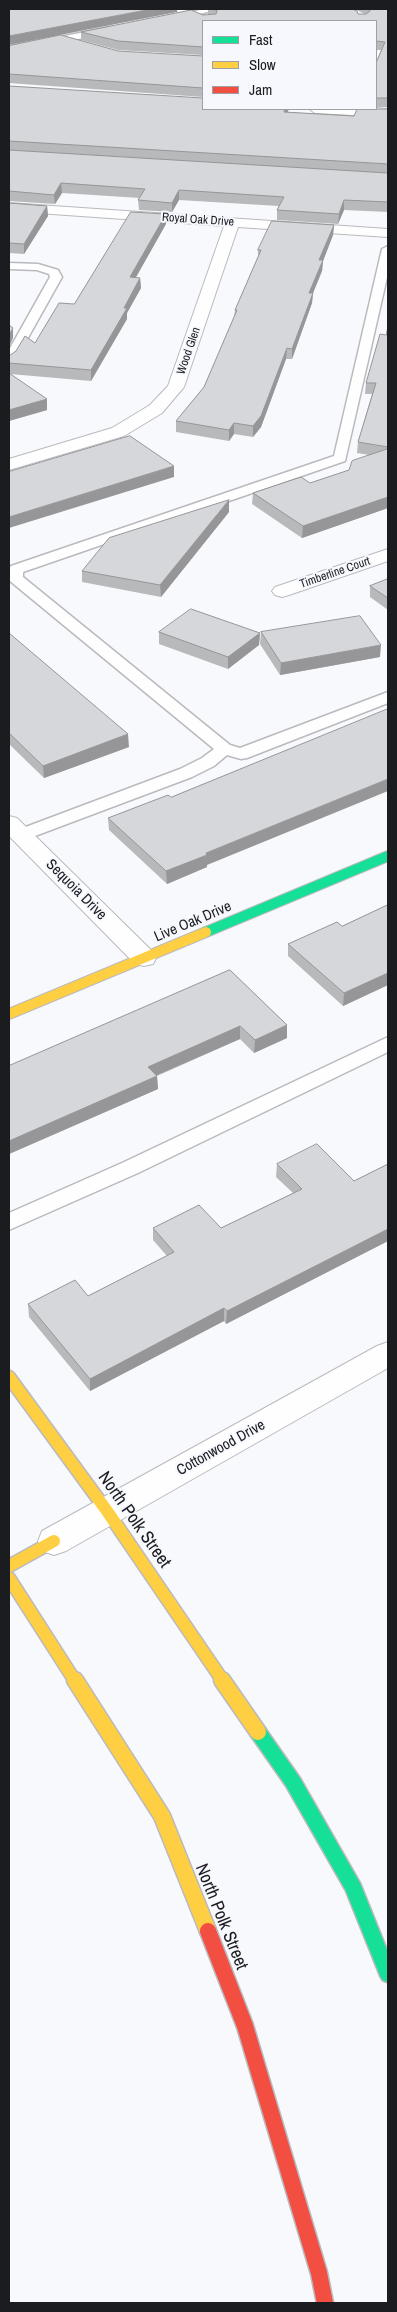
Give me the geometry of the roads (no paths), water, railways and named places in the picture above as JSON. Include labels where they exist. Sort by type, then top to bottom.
[{"type":"main road","name":"Live Oak Drive","points":[[9,1014],[388,856]]},
{"type":"main road","name":"North Polk Street","points":[[9,1376],[108,1511],[293,1782],[353,1888],[388,1974]]},
{"type":"main road","points":[[9,1566],[54,1541]]},
{"type":"main road","name":"North Polk Street","points":[[9,1578],[162,1816],[245,2026],[319,2273],[325,2303]]},
{"type":"street","points":[[180,9],[207,20]]},
{"type":"street","points":[[341,110],[388,113]]},
{"type":"street","name":"Royal Oak Drive","points":[[9,207],[388,233]]},
{"type":"street","name":"Wood Glen","points":[[9,465],[118,432],[156,409],[163,402],[176,387],[233,222]]},
{"type":"street","name":"Timberline Court","points":[[282,591],[388,554]]},
{"type":"street","name":"Sequoia Drive","points":[[15,829],[144,958]]},
{"type":"street","name":"Cottonwood Drive","points":[[54,1541],[388,1354]]},
{"type":"lane","points":[[164,19],[216,9]]},
{"type":"lane","points":[[9,50],[117,28]]},
{"type":"lane","points":[[60,40],[84,47]]},
{"type":"lane","points":[[388,249],[340,458],[16,569],[16,578],[224,749],[241,754],[388,697]]},
{"type":"lane","points":[[9,266],[38,267],[54,272],[56,277],[9,361]]},
{"type":"lane","points":[[15,829],[186,773],[208,762],[224,749]]},
{"type":"lane","points":[[9,1222],[130,1168],[388,1044]]}]
